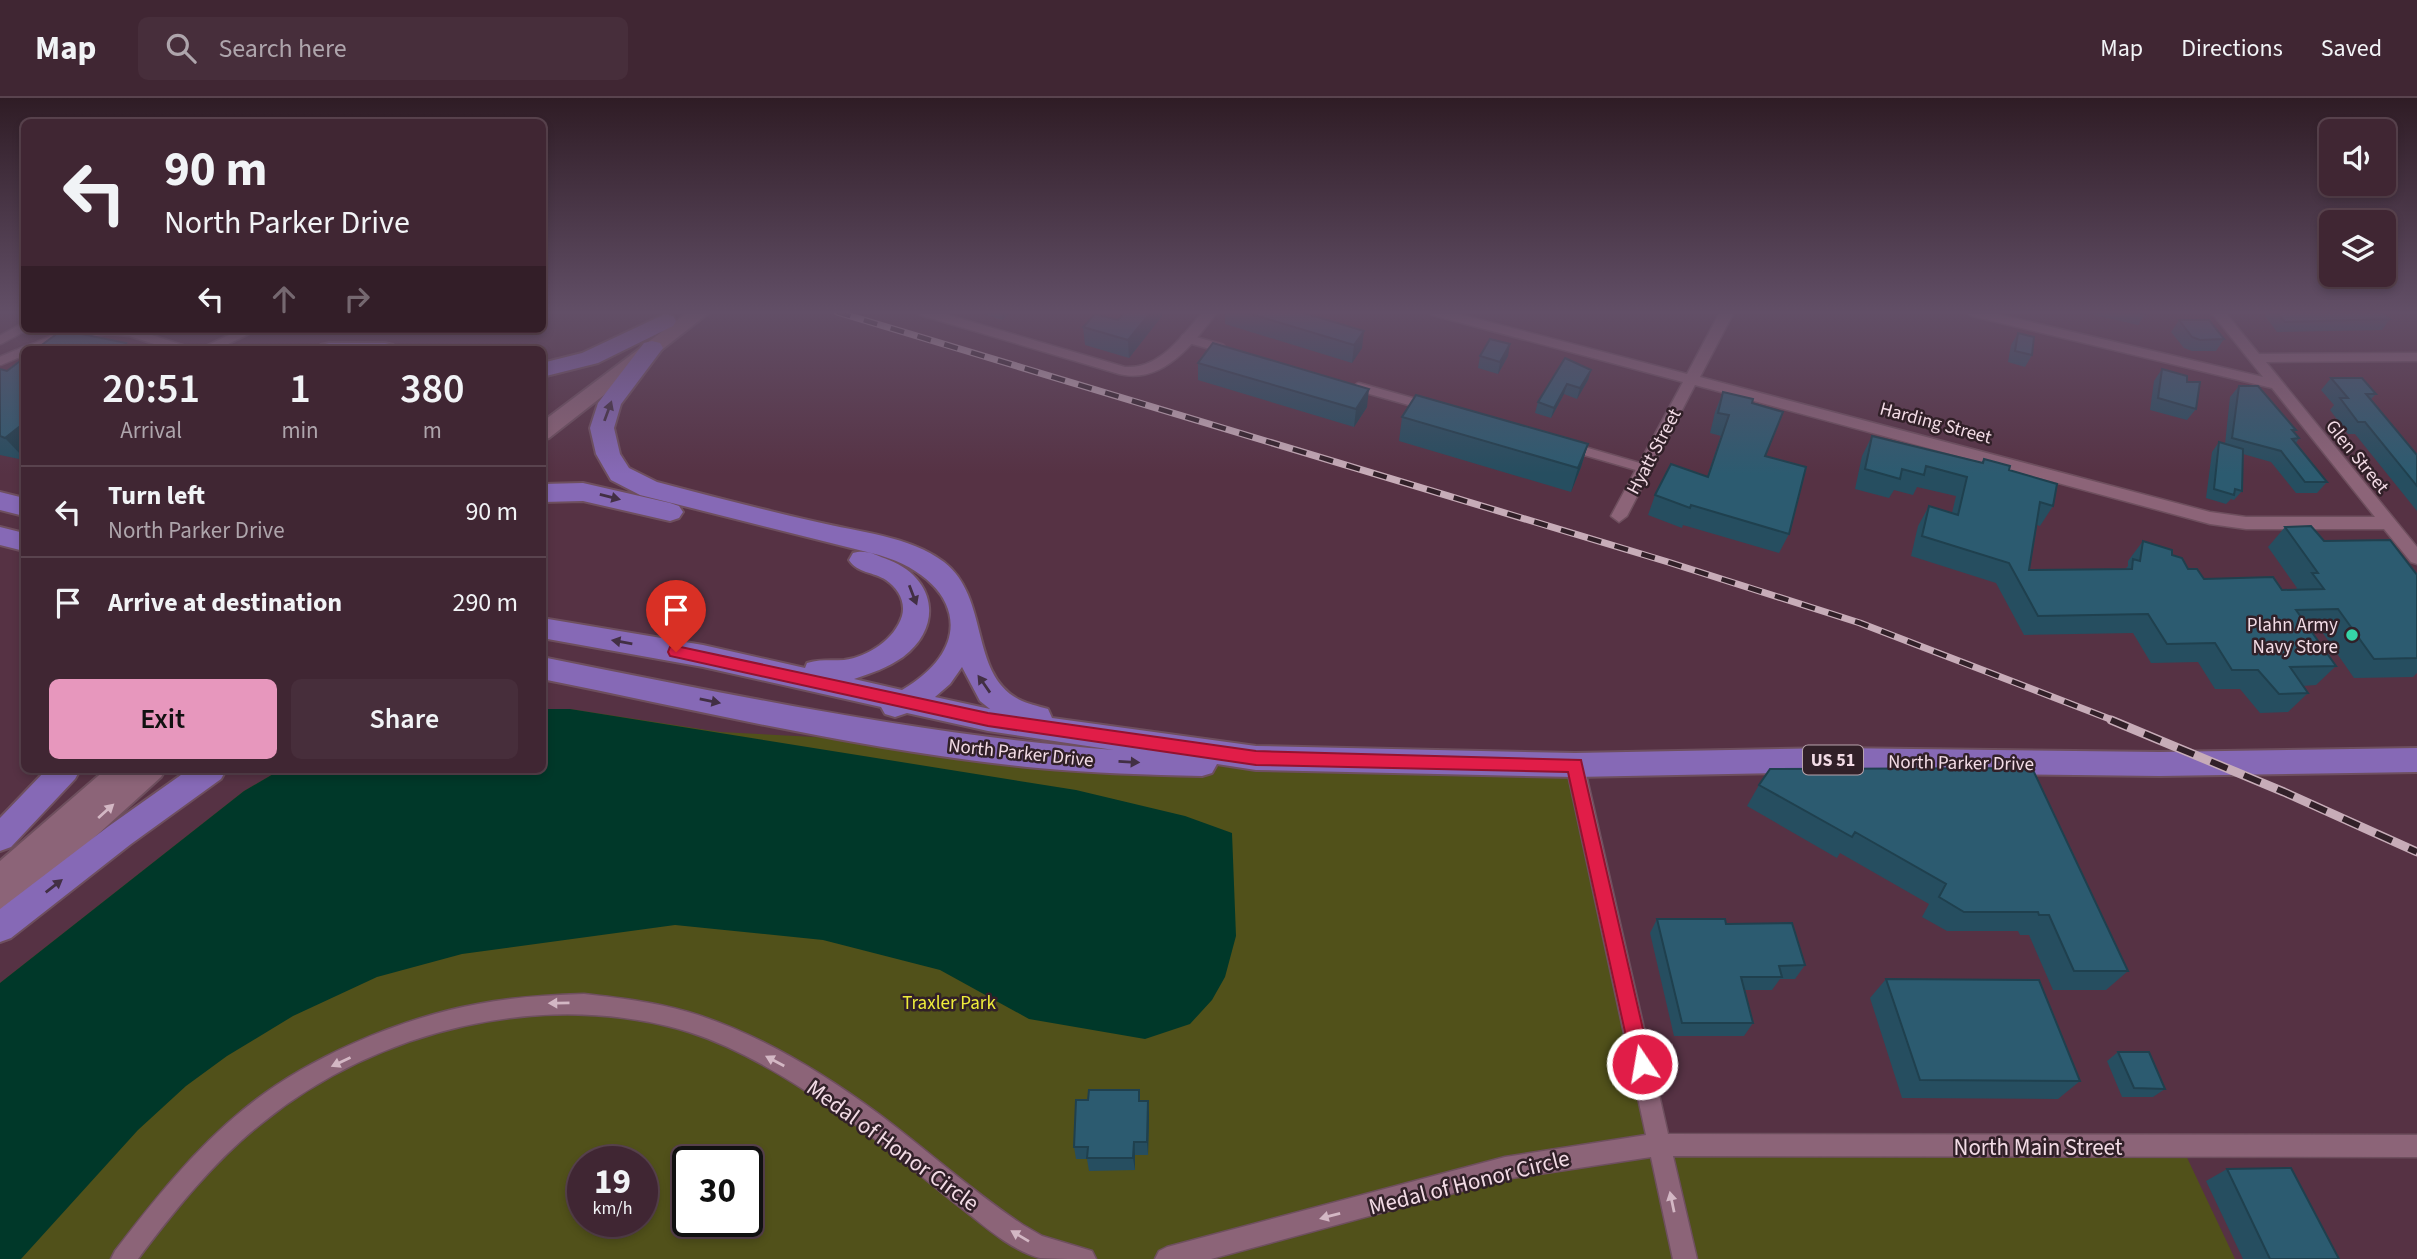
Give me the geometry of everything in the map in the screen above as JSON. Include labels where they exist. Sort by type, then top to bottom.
[{"type":"main road","points":[[546,410],[604,366]]},
{"type":"main road","points":[[546,430],[628,366]]},
{"type":"main road","points":[[638,366],[610,403],[602,428],[608,454],[620,474],[649,489],[877,546],[910,557],[934,569],[949,583],[961,607],[976,672],[984,689],[1001,702],[1026,715],[1060,721],[1111,737]]},
{"type":"main road","points":[[0,489],[21,491]]},
{"type":"main road","points":[[546,493],[565,491],[598,494],[875,564],[905,579],[917,599],[915,621],[900,646],[887,656],[853,670],[826,672],[703,656]]},
{"type":"main road","points":[[0,501],[21,506]]},
{"type":"main road","points":[[0,536],[21,541]]},
{"type":"main road","points":[[793,716],[861,717],[905,702],[924,691],[952,663],[960,650],[965,628]]},
{"type":"main road","name":"North Parker Drive","points":[[546,629],[703,656],[988,720],[1256,758],[1575,765],[1834,760],[2160,764],[2417,760]]},
{"type":"main road","name":"North Parker Drive","points":[[546,669],[867,732],[1056,758],[1166,764],[1506,763]]},
{"type":"main road","points":[[546,684],[643,688]]},
{"type":"main road","points":[[0,838],[62,773]]},
{"type":"main road","points":[[0,878],[120,773]]},
{"type":"main road","points":[[0,905],[149,773]]},
{"type":"main road","points":[[0,928],[120,835],[207,773]]},
{"type":"street","points":[[1108,366],[1140,373],[1159,366]]},
{"type":"street","name":"Harding Street","points":[[1642,366],[2220,520],[2246,523],[2388,523]]},
{"type":"street","name":"Hyatt Street","points":[[1619,516],[1698,366]]},
{"type":"street","points":[[2199,366],[2274,384]]},
{"type":"street","name":"Glen Street","points":[[2260,366],[2388,523],[2411,543],[2417,558]]},
{"type":"street","points":[[1575,765],[1685,1259]]},
{"type":"street","name":"Medal of Honor Circle","points":[[123,1259],[162,1209],[209,1156],[252,1116],[323,1070],[394,1038],[461,1017],[530,1004],[576,1003],[668,1016],[738,1041],[789,1069],[870,1122],[995,1220],[1026,1240],[1084,1259]]},
{"type":"street","name":"North Main Street","points":[[1660,1146],[2417,1146]]},
{"type":"street","name":"Medal of Honor Circle","points":[[1167,1259],[1506,1168],[1578,1155],[1660,1146]]},
{"type":"lane","points":[[1355,386],[1434,408]]},
{"type":"lane","points":[[1565,446],[1643,468]]},
{"type":"green space","name":"Traxler Park","points":[[546,709],[570,709],[720,732],[949,744],[1166,764],[1575,765],[1660,1145],[2182,1147],[2235,1259],[0,1259],[0,983],[244,791],[275,773],[546,773]]},
{"type":"shaded area","points":[[546,709],[570,709],[1076,790],[1185,816],[1232,833],[1236,936],[1225,977],[1212,1000],[1190,1024],[1145,1039],[1029,1019],[940,970],[823,940],[675,925],[462,954],[377,977],[293,1016],[227,1056],[186,1086],[138,1130],[21,1259],[0,1259],[0,983],[244,791],[275,773],[546,773]]},
{"type":"building","points":[[13,366],[21,366],[21,425],[5,438],[0,436],[0,369],[7,371]]},
{"type":"building","points":[[1209,366],[1292,366],[1369,389],[1356,409]]},
{"type":"building","points":[[1560,366],[1583,366],[1591,370],[1580,388],[1567,384],[1554,408],[1538,402]]},
{"type":"building","points":[[2162,369],[2187,376],[2187,382],[2200,382],[2196,409],[2158,398]]},
{"type":"building","points":[[2331,378],[2362,378],[2376,394],[2366,394],[2417,455],[2417,486],[2365,422],[2358,422],[2340,398],[2348,398]]},
{"type":"building","points":[[2239,386],[2258,386],[2296,430],[2292,430],[2299,438],[2292,439],[2327,482],[2305,482],[2281,451],[2232,438]]},
{"type":"building","points":[[1723,392],[1753,399],[1752,403],[1783,412],[1765,456],[1806,467],[1789,534],[1691,505],[1690,508],[1655,495],[1671,464],[1708,477],[1729,415],[1718,413]]},
{"type":"building","points":[[1416,395],[1588,444],[1578,468],[1402,417]]},
{"type":"building","points":[[1872,436],[1983,463],[1984,459],[2010,466],[2009,470],[2057,484],[2053,506],[2040,502],[2029,570],[2132,569],[2133,559],[2140,561],[2143,541],[2172,550],[2172,555],[2182,558],[2188,569],[2197,569],[2204,579],[2273,577],[2282,590],[2324,589],[2312,573],[2318,573],[2285,527],[2311,526],[2324,541],[2390,540],[2417,575],[2417,658],[2374,659],[2338,609],[2296,610],[2336,666],[2290,667],[2308,693],[2279,694],[2258,670],[2232,670],[2215,643],[2167,644],[2148,614],[2038,616],[2009,563],[1922,536],[1929,506],[1958,515],[1967,477],[1926,466],[1924,475],[1902,469],[1900,479],[1865,469]]},
{"type":"building","points":[[2219,442],[2243,449],[2242,491],[2235,489],[2234,495],[2214,489]]},
{"type":"building","points":[[2032,768],[2128,971],[2074,971],[2049,915],[2039,915],[2038,912],[1964,912],[1939,897],[1946,884],[1855,832],[1852,837],[1759,785],[1770,769]]},
{"type":"building","points":[[1657,919],[1725,919],[1726,924],[1792,923],[1805,965],[1779,966],[1782,977],[1741,977],[1753,1023],[1682,1023]]},
{"type":"building","points":[[1886,979],[2039,980],[2080,1081],[1920,1080]]},
{"type":"building","points":[[2118,1052],[2149,1052],[2165,1089],[2134,1088]]},
{"type":"building","points":[[1089,1090],[1139,1090],[1139,1101],[1148,1101],[1147,1142],[1134,1142],[1133,1158],[1087,1158],[1088,1147],[1074,1147],[1076,1100],[1088,1100]]},
{"type":"building","points":[[2291,1168],[2339,1259],[2270,1259],[2227,1169]]},
{"type":"railway","points":[[1017,366],[1668,562],[1860,623],[2115,721]]},
{"type":"railway","points":[[2111,720],[2284,792],[2417,852]]},
{"type":"place","name":"Plahn Army Navy Store","points":[[2352,635]]},
{"type":"route","points":[[676,652],[988,720],[1256,758],[1575,765],[1642,1064]]}]
